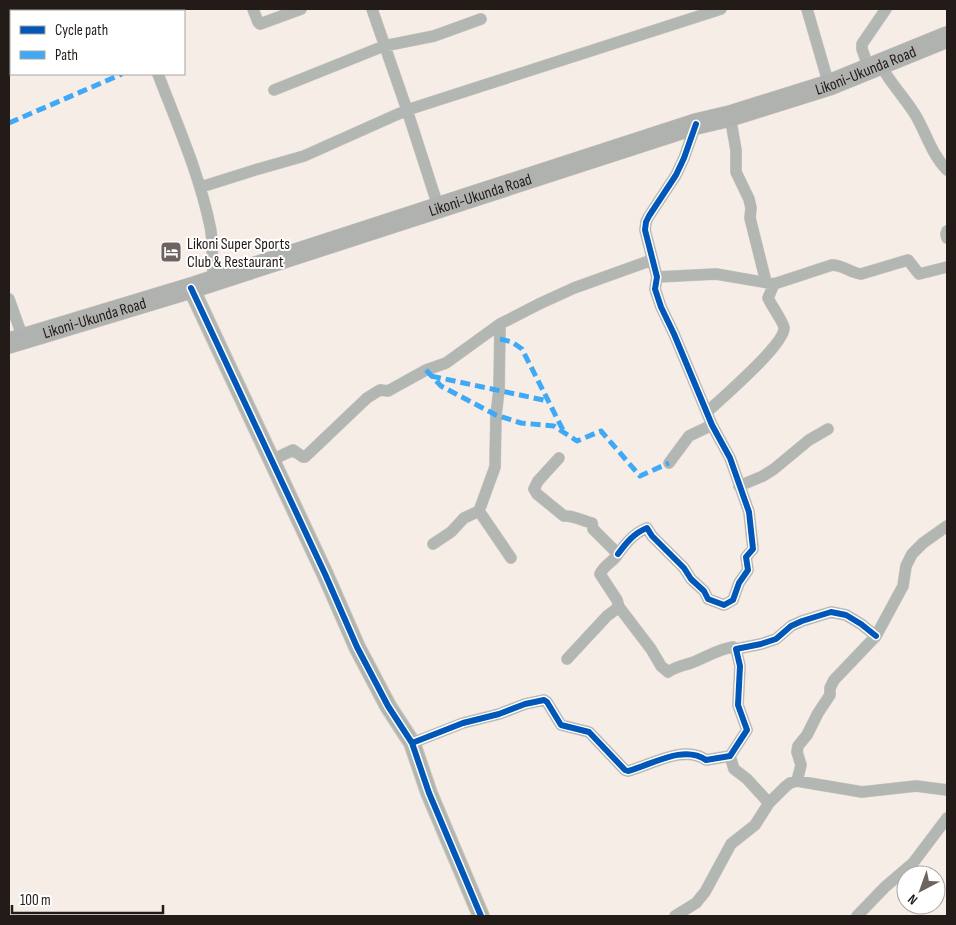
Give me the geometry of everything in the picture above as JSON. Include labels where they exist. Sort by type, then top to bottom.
[{"type":"highway","name":"Likoni-Ukunda Road","points":[[16,340],[191,288],[696,124],[730,116],[829,85],[947,37]]},
{"type":"street","points":[[253,9],[260,24],[301,9]]},
{"type":"street","points":[[372,9],[439,209]]},
{"type":"street","points":[[201,187],[304,156],[407,110],[721,9]]},
{"type":"street","points":[[807,9],[829,85]]},
{"type":"street","points":[[886,9],[862,44],[862,49],[875,67],[886,76],[916,116],[947,170]]},
{"type":"street","points":[[274,90],[384,46],[434,36],[481,19]]},
{"type":"street","points":[[158,75],[201,187],[211,229],[214,279]]},
{"type":"street","points":[[707,412],[762,361],[784,332],[783,324],[768,298],[770,283],[750,218],[751,208],[749,199],[736,172],[736,150],[730,116]]},
{"type":"street","points":[[696,124],[676,175],[646,222],[645,230],[657,277],[655,289],[661,307],[712,425],[730,458],[749,512],[753,549],[746,559],[748,572],[737,586],[735,598],[730,603],[720,604],[708,599],[704,591],[652,536],[647,528],[628,540],[615,559],[602,568],[600,574],[618,600],[619,607],[651,649],[661,666],[668,672],[724,649],[736,649],[776,639],[791,626],[831,612],[846,615],[876,636]]},
{"type":"street","points":[[947,232],[947,238]]},
{"type":"street","points":[[272,460],[294,450],[303,458],[305,457],[367,398],[380,390],[388,391],[426,370],[446,363],[500,324],[574,288],[652,260]]},
{"type":"street","points":[[657,277],[716,274],[770,283],[832,265],[842,266],[861,274],[908,260],[919,274],[947,267]]},
{"type":"street","points":[[191,288],[358,647],[388,706],[412,743],[428,794],[481,916]]},
{"type":"street","points":[[9,299],[16,340]]},
{"type":"street","points":[[479,511],[495,467],[500,324]]},
{"type":"street","points":[[669,463],[689,436],[712,425]]},
{"type":"street","points":[[739,486],[774,469],[809,440],[828,429]]},
{"type":"street","points":[[559,458],[538,481],[534,489],[537,494],[564,516],[570,515],[592,523],[593,529],[618,554]]},
{"type":"street","points":[[434,544],[464,518],[479,511]]},
{"type":"street","points":[[479,511],[511,558]]},
{"type":"street","points":[[797,781],[802,765],[797,752],[798,746],[807,735],[830,695],[830,688],[834,680],[876,636],[904,586],[906,566],[912,554],[923,543],[947,526]]},
{"type":"street","points":[[567,659],[607,616],[619,607]]},
{"type":"street","points":[[412,743],[463,723],[544,700],[561,725],[589,732],[628,771],[647,766],[677,754],[694,755],[706,760],[730,756],[747,730],[738,705],[740,666],[736,649]]},
{"type":"street","points":[[730,756],[734,769],[746,778],[769,803]]},
{"type":"street","points":[[675,916],[696,903],[705,892],[731,844],[756,825],[769,803],[787,785],[797,781],[862,792],[910,786],[947,790]]},
{"type":"street","points":[[857,916],[885,887],[913,863],[947,818]]},
{"type":"marked path","points":[[9,123],[120,75]]},
{"type":"marked path","points":[[500,339],[512,342],[522,349],[564,432]]},
{"type":"marked path","points":[[426,370],[441,386],[496,415],[521,423],[554,426],[577,441],[601,431],[640,476],[669,463]]},
{"type":"marked path","points":[[431,376],[548,401]]},
{"type":"cycle path","points":[[618,554],[627,542],[647,528],[652,536],[704,591],[708,599],[724,605],[733,600],[739,583],[748,570],[746,557],[753,549],[749,512],[730,458],[712,425],[661,307],[655,289],[657,277],[645,230],[649,216],[676,175],[696,124]]},
{"type":"cycle path","points":[[191,288],[325,574],[357,647],[388,706],[412,743],[429,793],[481,916]]},
{"type":"cycle path","points":[[412,743],[463,723],[544,700],[561,725],[589,732],[628,771],[678,755],[688,754],[706,760],[730,756],[747,730],[738,705],[740,666],[736,649],[776,639],[791,626],[831,612],[846,615],[876,636]]},
{"type":"place","name":"Likoni Super Sports Club & Restaurant","points":[[171,252]]}]
